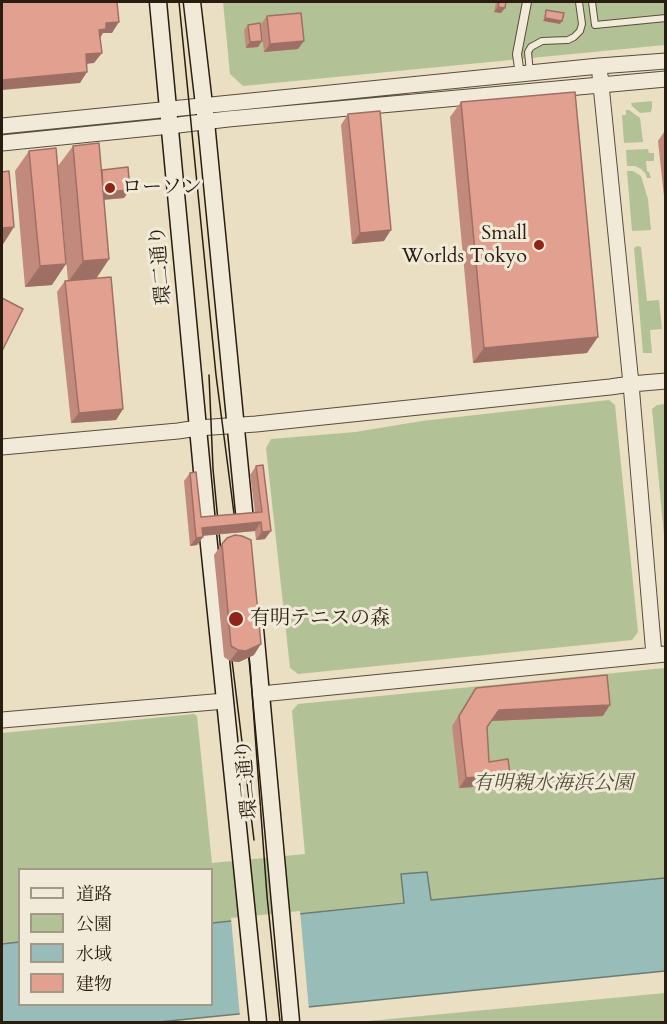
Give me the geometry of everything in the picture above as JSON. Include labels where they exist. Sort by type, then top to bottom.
[{"type":"main road","name":"環二通り","points":[[158,2],[207,530],[258,1023]]},
{"type":"main road","points":[[192,2],[245,521]]},
{"type":"main road","name":"環二通り","points":[[253,613],[291,1023]]},
{"type":"street","points":[[524,71],[517,54],[526,2]]},
{"type":"street","points":[[2,143],[169,118],[524,71],[666,61]]},
{"type":"street","points":[[261,694],[660,654],[599,66]]},
{"type":"street","points":[[205,114],[666,79]]},
{"type":"street","points":[[2,126],[169,118]]},
{"type":"street","points":[[2,447],[666,381]]},
{"type":"street","points":[[2,720],[225,701]]},
{"type":"lane","points":[[524,71],[531,47],[542,41],[568,40],[580,31],[582,24],[579,2]]},
{"type":"lane","points":[[592,2],[595,25],[666,18]]},
{"type":"green space","points":[[223,2],[665,2],[665,45],[243,86],[230,74]]},
{"type":"green space","points":[[652,101],[651,112],[640,113],[631,103]]},
{"type":"green space","points":[[626,110],[640,118],[643,142],[624,143],[622,115],[626,115]]},
{"type":"green space","points":[[648,149],[649,153],[654,153],[654,161],[646,161],[647,171],[651,178],[647,178],[641,169],[635,166],[627,166],[626,150]]},
{"type":"green space","points":[[627,171],[633,171],[641,176],[648,199],[651,230],[632,231]]},
{"type":"green space","points":[[641,247],[647,301],[659,300],[662,329],[650,330],[652,353],[643,353],[634,248]]},
{"type":"green space","points":[[609,400],[615,405],[638,632],[632,640],[298,674],[290,668],[266,448],[271,439],[355,432],[422,421]]},
{"type":"green space","points":[[666,404],[665,546],[652,409],[657,405]]},
{"type":"green space","name":"有明親水海浜公園","points":[[665,668],[665,878],[430,900],[426,872],[401,874],[404,902],[213,923],[213,868],[18,868],[18,942],[2,944],[2,733],[194,714],[197,716],[212,863],[305,854],[292,711],[298,704]]},
{"type":"green space","points":[[665,993],[665,1022],[358,1022]]},
{"type":"water","points":[[427,872],[431,900],[665,878],[665,971],[159,1022],[2,1022],[2,944],[18,942],[18,1006],[213,1006],[213,923],[404,903],[401,874]]},
{"type":"pier","points":[[300,911],[309,1010],[240,1017],[231,918]]},
{"type":"building","points":[[2,2],[117,2],[119,22],[106,23],[106,29],[99,30],[102,53],[86,54],[87,72],[2,80]]},
{"type":"building","points":[[499,2],[506,2],[505,8],[498,7]]},
{"type":"building","points":[[546,10],[564,13],[562,21],[545,18]]},
{"type":"building","points":[[301,13],[304,41],[270,44],[267,16]]},
{"type":"building","points":[[260,23],[262,41],[250,42],[248,25]]},
{"type":"building","points":[[575,92],[598,337],[484,348],[461,102]]},
{"type":"building","points":[[380,111],[391,230],[360,233],[348,114]]},
{"type":"building","points":[[99,143],[109,259],[83,261],[73,146]]},
{"type":"building","points":[[56,148],[66,264],[40,266],[29,151]]},
{"type":"building","points":[[128,167],[130,190],[103,192],[102,170]]},
{"type":"building","points":[[9,171],[14,227],[2,228],[2,172]]},
{"type":"building","points":[[111,277],[123,409],[79,413],[65,281]]},
{"type":"building","points":[[2,298],[23,309],[2,351]]},
{"type":"building","points":[[263,465],[271,531],[262,532],[261,522],[202,528],[203,537],[196,538],[190,473],[196,472],[201,517],[262,512],[256,466]]},
{"type":"building","points":[[235,535],[251,540],[261,644],[246,651],[231,646],[222,544],[227,538]]},
{"type":"building","points":[[607,675],[610,705],[499,710],[487,727],[489,762],[508,759],[510,774],[466,778],[459,716],[476,688]]},
{"type":"tram line","points":[[179,2],[216,375],[236,529]]},
{"type":"tram line","points":[[209,375],[213,469],[222,563]]},
{"type":"tram line","points":[[247,640],[267,896],[280,1022]]},
{"type":"tram line","points":[[230,644],[254,840]]},
{"type":"place","name":"ローソン","points":[[110,188]]},
{"type":"place","name":"Small Worlds Tokyo","points":[[539,245]]},
{"type":"place","name":"有明テニスの森","points":[[236,619]]}]
